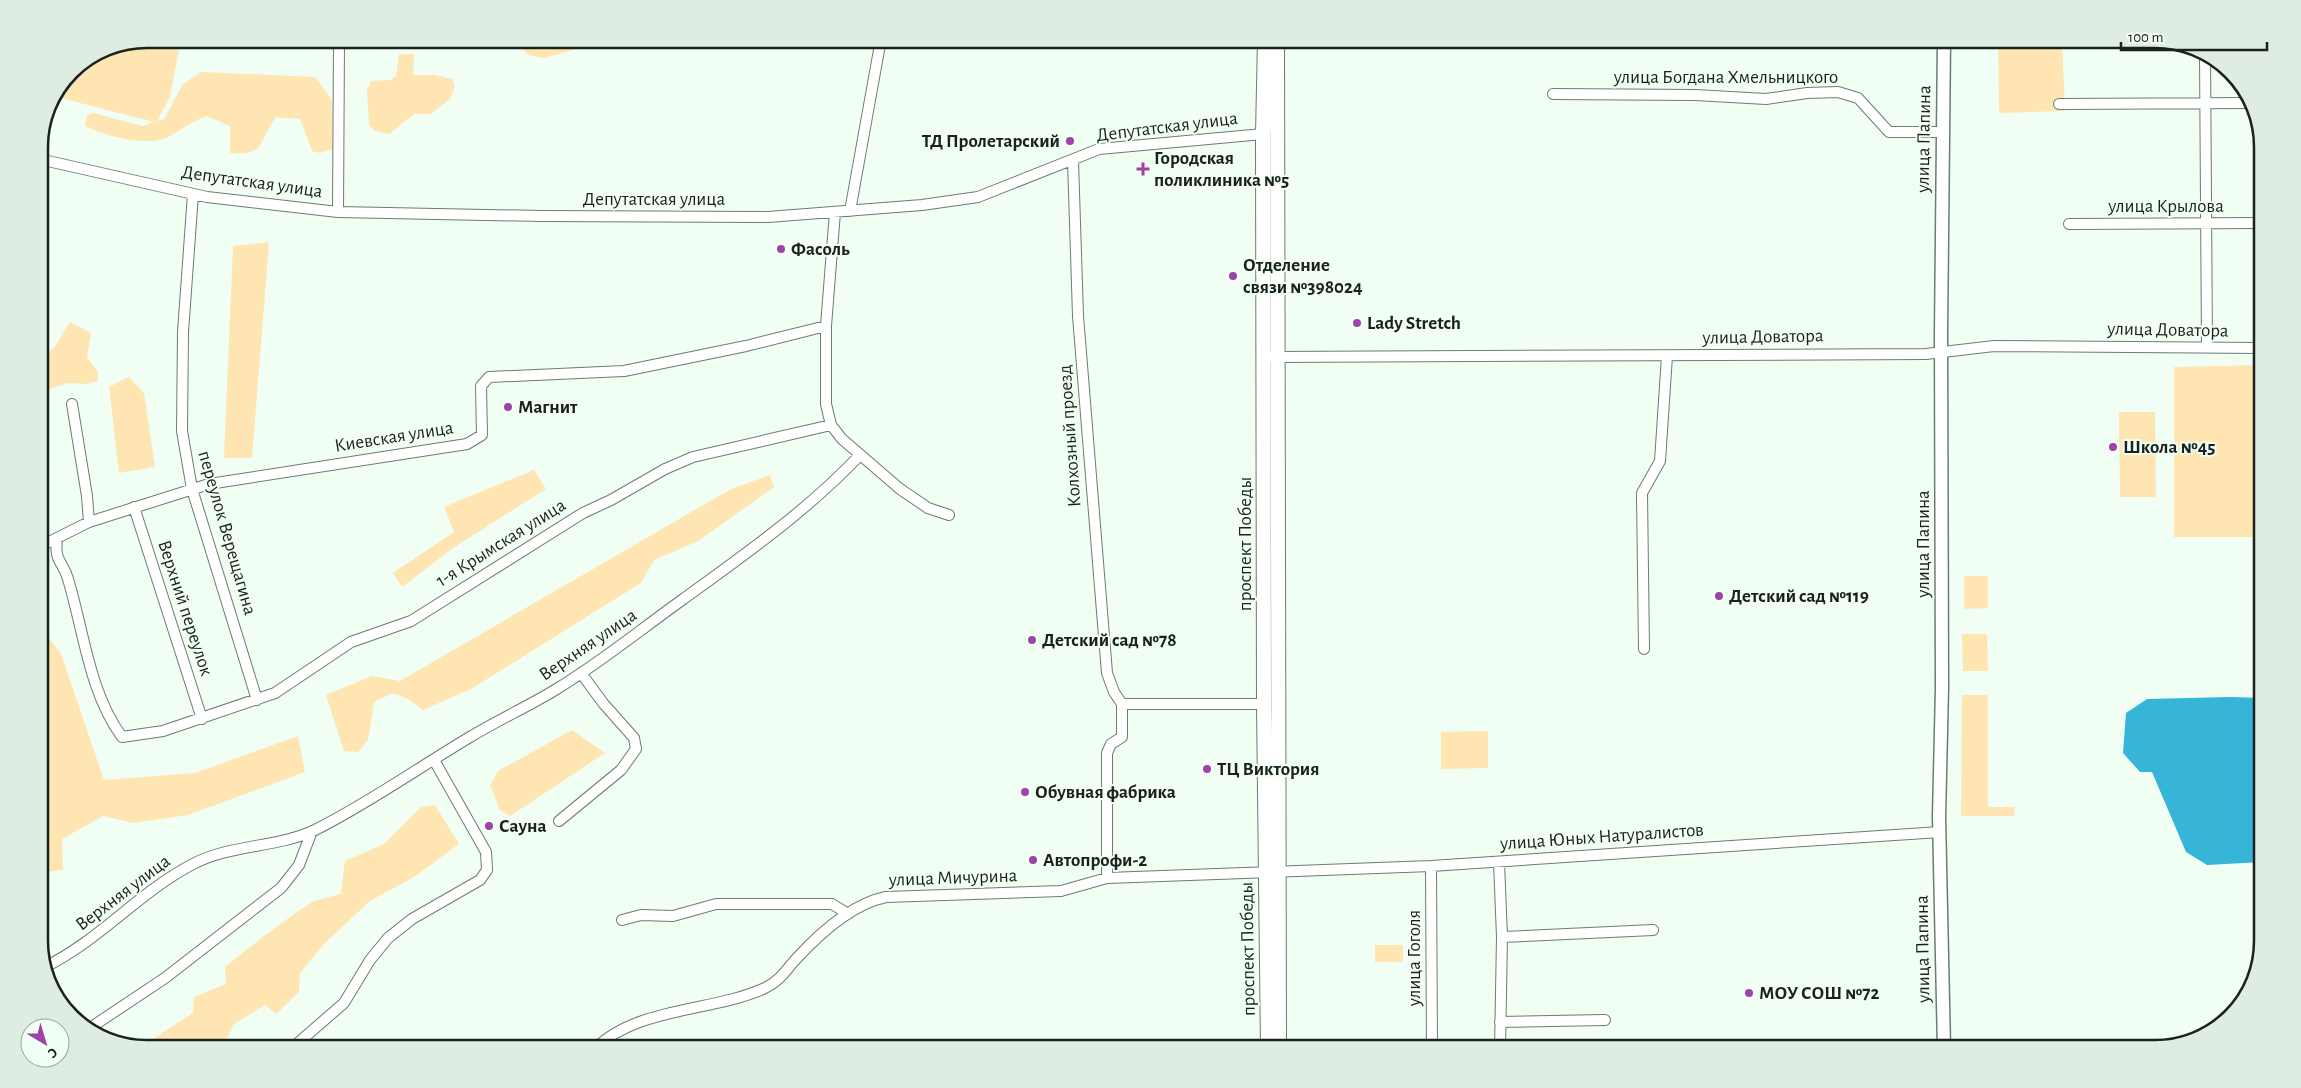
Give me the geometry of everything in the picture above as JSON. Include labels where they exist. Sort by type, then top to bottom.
[{"type":"main road","name":"проспект Победы","points":[[1265,48],[1263,134],[1264,704],[1279,1040]]},
{"type":"main road","name":"проспект Победы","points":[[1268,1040],[1278,357],[1277,48]]},
{"type":"street","points":[[338,212],[339,48]]},
{"type":"street","points":[[850,211],[879,48]]},
{"type":"street","name":"улица Папина","points":[[1944,48],[1940,832],[1944,1040]]},
{"type":"street","points":[[2205,62],[2207,348]]},
{"type":"street","name":"улица Богдана Хмельницкого","points":[[1553,94],[1695,94],[1766,98],[1807,93],[1838,92],[1858,98],[1889,132],[1943,132]]},
{"type":"street","points":[[2059,104],[2243,103]]},
{"type":"street","name":"Депутатская улица","points":[[48,161],[193,194],[338,212],[542,216],[768,217],[922,205],[978,197],[1073,161],[1099,149],[1263,134]]},
{"type":"street","name":"Колхозный проезд","points":[[1073,161],[1078,316],[1107,673],[1114,692],[1122,704],[1122,737],[1111,744],[1107,753],[1107,878]]},
{"type":"street","name":"переулок Верещагина","points":[[193,194],[183,332],[182,431],[192,489],[257,700]]},
{"type":"street","points":[[836,212],[826,326],[826,404],[831,425],[860,455],[907,494],[928,508],[949,515]]},
{"type":"street","name":"улица Крылова","points":[[2069,224],[2253,223]]},
{"type":"street","name":"Киевская улица","points":[[48,544],[89,522],[209,484],[467,444],[482,435],[480,386],[489,377],[624,371],[746,346],[826,326]]},
{"type":"street","name":"улица Доватора","points":[[1264,357],[1941,353],[1994,346],[2253,348]]},
{"type":"street","points":[[1644,649],[1642,493],[1660,461],[1664,435],[1667,356]]},
{"type":"street","points":[[72,404],[89,522]]},
{"type":"street","name":"1-я Крымская улица","points":[[57,540],[55,554],[67,576],[99,695],[113,725],[122,737],[163,731],[275,693],[351,642],[411,621],[583,513],[611,500],[665,468],[693,457],[831,425]]},
{"type":"street","name":"Верхняя улица","points":[[50,964],[72,952],[171,876],[195,863],[222,853],[296,837],[312,831],[356,808],[581,674],[760,543],[838,478],[860,455]]},
{"type":"street","name":"Верхний переулок","points":[[134,507],[202,719]]},
{"type":"street","points":[[560,821],[621,770],[636,750],[634,738],[603,703],[581,674]]},
{"type":"street","points":[[1122,704],[1264,704]]},
{"type":"street","points":[[301,1040],[344,1003],[370,960],[388,938],[412,920],[480,880],[487,870],[486,852],[434,760]]},
{"type":"street","points":[[94,1025],[166,978],[281,888],[299,865],[312,831]]},
{"type":"street","name":"улица Юных Натуралистов","points":[[1272,873],[1499,862],[1940,832]]},
{"type":"street","points":[[1499,862],[1502,937],[1500,1040]]},
{"type":"street","name":"улица Гоголя","points":[[1431,866],[1432,1040]]},
{"type":"street","name":"улица Мичурина","points":[[605,1040],[627,1026],[741,996],[770,985],[808,946],[848,914],[861,906],[886,897],[1060,891],[1107,878],[1272,873]]},
{"type":"street","points":[[622,920],[641,915],[673,916],[716,904],[832,904],[848,914]]},
{"type":"street","points":[[1502,937],[1653,930]]},
{"type":"street","points":[[1500,1022],[1605,1020]]},
{"type":"shaded area","points":[[134,48],[179,48],[170,97],[157,121],[164,119],[183,84],[201,72],[315,77],[332,100],[333,149],[320,153],[312,151],[300,119],[276,117],[260,145],[250,152],[242,153],[230,153],[230,126],[207,116],[170,136],[151,141],[115,137],[85,126],[87,116],[93,113],[143,126],[154,122],[61,98],[68,86],[81,72],[109,55]]},
{"type":"shaded area","points":[[523,48],[580,48],[544,58],[528,55]]},
{"type":"shaded area","points":[[1998,48],[2062,48],[2065,111],[1999,113]]},
{"type":"shaded area","points":[[399,54],[414,54],[413,75],[435,75],[452,79],[455,86],[450,99],[431,114],[414,114],[389,134],[375,131],[369,125],[367,91],[371,81],[390,80],[396,76]]},
{"type":"shaded area","points":[[269,242],[252,458],[224,458],[233,246]]},
{"type":"shaded area","points":[[70,322],[91,333],[87,357],[98,372],[98,381],[87,384],[67,383],[48,390],[48,351],[54,348]]},
{"type":"shaded area","points":[[2253,365],[2253,537],[2174,537],[2174,367]]},
{"type":"shaded area","points":[[129,377],[144,393],[155,467],[119,473],[109,387]]},
{"type":"shaded area","points":[[2119,412],[2155,412],[2156,497],[2120,497]]},
{"type":"shaded area","points":[[534,470],[546,489],[453,548],[402,587],[393,573],[454,532],[444,507]]},
{"type":"shaded area","points":[[770,475],[774,487],[698,541],[654,560],[641,583],[471,689],[423,710],[408,699],[393,693],[374,702],[368,740],[358,752],[344,751],[326,695],[372,676],[400,681],[731,489]]},
{"type":"shaded area","points":[[1964,576],[1988,576],[1988,608],[1964,609]]},
{"type":"shaded area","points":[[1962,634],[1987,634],[1988,671],[1963,671]]},
{"type":"shaded area","points":[[48,637],[61,654],[104,780],[195,773],[298,736],[305,772],[188,815],[133,823],[103,816],[62,839],[63,870],[48,872]]},
{"type":"shaded area","points":[[1962,695],[1988,695],[1988,807],[2015,807],[2014,816],[1961,816]]},
{"type":"shaded area","points":[[572,730],[605,753],[510,816],[500,810],[490,785],[498,771]]},
{"type":"shaded area","points":[[1488,731],[1488,768],[1441,769],[1441,732]]},
{"type":"shaded area","points":[[435,805],[459,844],[414,877],[370,901],[325,943],[300,973],[299,992],[276,1014],[265,1005],[234,1024],[226,1040],[151,1040],[193,1013],[194,997],[226,984],[225,967],[268,933],[312,902],[341,893],[345,861],[384,844],[421,807]]},
{"type":"shaded area","points":[[1375,945],[1403,945],[1403,962],[1375,962]]},
{"type":"water","points":[[2254,698],[2254,862],[2207,865],[2186,852],[2152,772],[2140,772],[2123,753],[2126,713],[2147,699]]},
{"type":"place","name":"ТД Пролетарский","points":[[1070,141]]},
{"type":"place","name":"Городская поликлиника №5","points":[[1143,169]]},
{"type":"place","name":"Фасоль","points":[[781,249]]},
{"type":"place","name":"Отделение связи №398024","points":[[1233,276]]},
{"type":"place","name":"Lady Stretch","points":[[1357,323]]},
{"type":"place","name":"Магнит","points":[[508,407]]},
{"type":"place","name":"Школа №45","points":[[2113,447]]},
{"type":"place","name":"Детский сад №119","points":[[1719,596]]},
{"type":"place","name":"Детский сад №78","points":[[1032,640]]},
{"type":"place","name":"ТЦ Виктория","points":[[1207,769]]},
{"type":"place","name":"Обувная фабрика","points":[[1025,792]]},
{"type":"place","name":"Сауна","points":[[489,826]]},
{"type":"place","name":"Автопрофи-2","points":[[1033,860]]},
{"type":"place","name":"МОУ СОШ №72","points":[[1749,993]]}]
